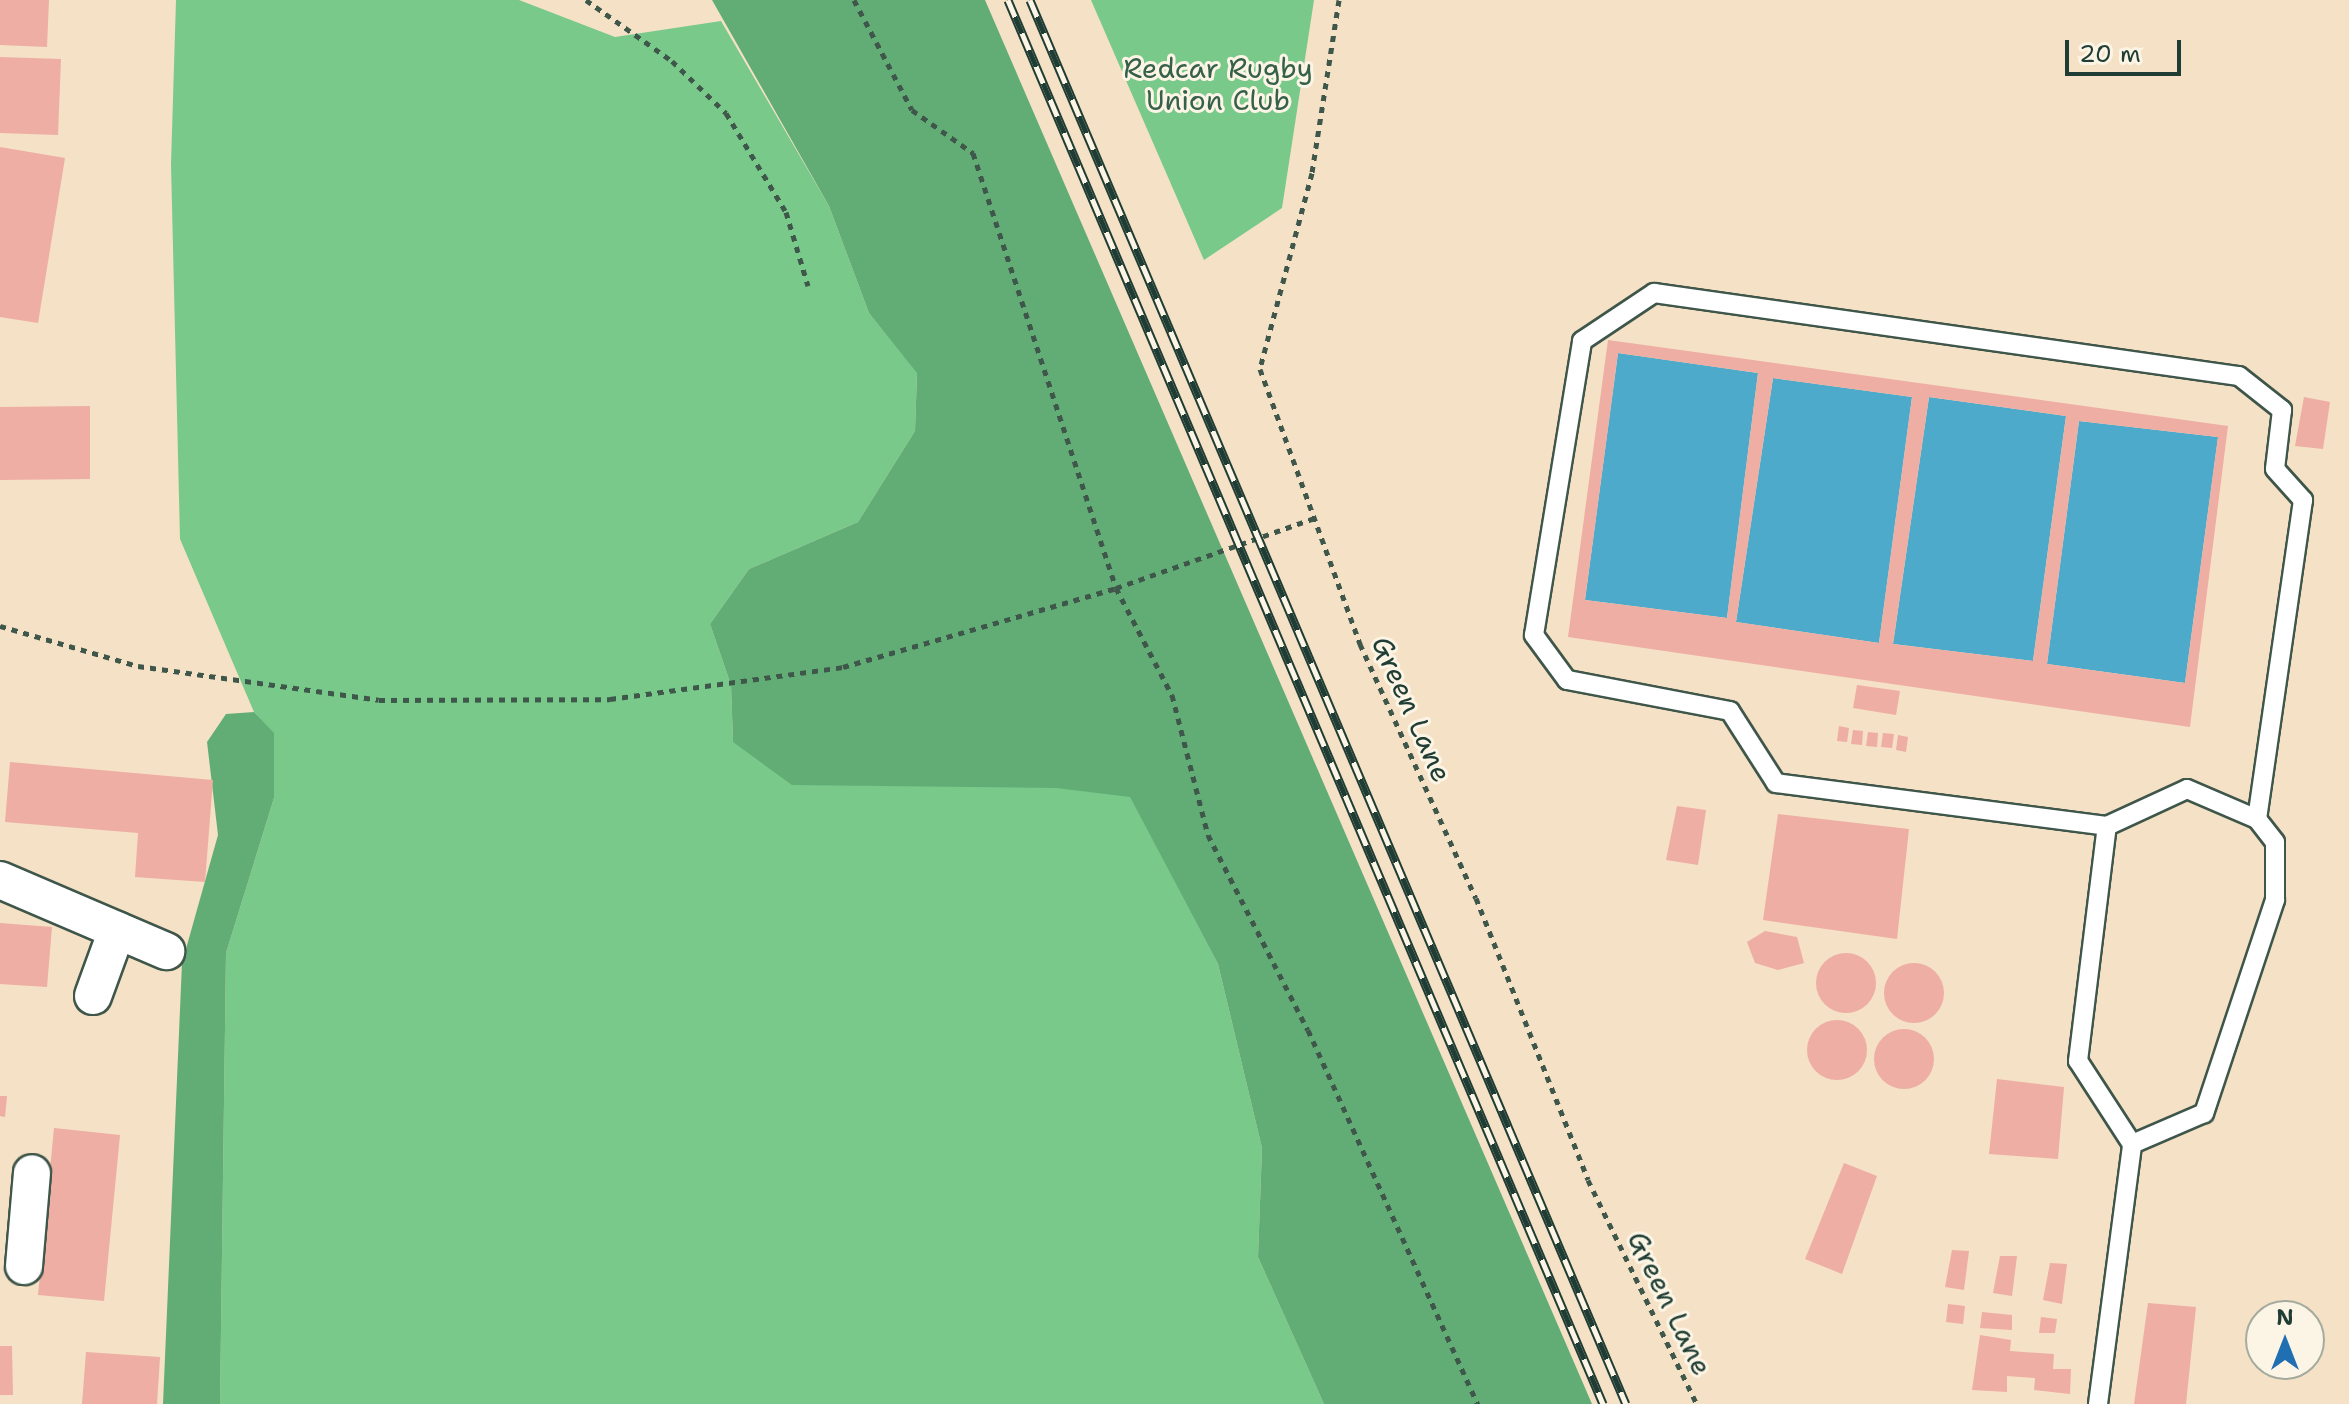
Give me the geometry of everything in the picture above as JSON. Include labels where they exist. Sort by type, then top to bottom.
[{"type":"street","points":[[0,880],[166,951]]},
{"type":"street","points":[[93,996],[117,930]]},
{"type":"street","points":[[24,1266],[14,1220],[32,1173]]},
{"type":"lane","points":[[2132,1144],[2204,1113],[2275,900],[2275,842],[2257,819],[2187,789],[2107,826],[1776,783],[1730,711],[1567,680],[1534,635],[1582,341],[1654,293],[2239,376],[2282,410],[2275,469],[2303,500],[2257,819]]},
{"type":"lane","points":[[2098,1404],[2132,1144],[2078,1061],[2107,826]]},
{"type":"path","points":[[586,0],[672,61],[726,113],[786,212],[808,286]]},
{"type":"path","points":[[854,0],[912,110],[973,153],[1116,588],[1172,695],[1208,835],[1308,1030],[1478,1404]]},
{"type":"path","name":"Green Lane","points":[[1339,0],[1312,173],[1260,369],[1360,644],[1476,898],[1588,1180],[1697,1404]]},
{"type":"path","points":[[0,626],[138,666],[379,700],[494,703],[610,699],[843,667],[1116,588],[1315,518]]},
{"type":"green space","points":[[176,0],[519,0],[615,37],[721,21],[829,206],[869,313],[917,372],[915,431],[858,522],[749,569],[710,624],[731,685],[733,742],[1130,796],[1218,964],[1262,1148],[1258,1257],[1324,1404],[220,1404],[226,953],[274,798],[274,734],[254,712],[180,539],[171,164]]},
{"type":"green space","points":[[712,0],[985,0],[1592,1404],[1324,1404],[1258,1257],[1262,1148],[1218,964],[1130,797],[1056,788],[792,785],[733,742],[731,685],[710,624],[749,569],[858,522],[915,431],[917,373],[869,313],[829,206]]},
{"type":"green space","name":"Redcar Rugby Union Club","points":[[1091,0],[1314,0],[1282,208],[1204,260]]},
{"type":"green space","points":[[254,712],[274,733],[274,798],[226,953],[220,1404],[163,1404],[182,963],[218,835],[207,742],[226,714]]},
{"type":"water","points":[[1618,353],[1758,373],[1727,618],[1585,600]]},
{"type":"water","points":[[1773,378],[1912,397],[1879,643],[1736,622]]},
{"type":"water","points":[[1929,397],[2066,416],[2033,661],[1893,644]]},
{"type":"water","points":[[2079,421],[2218,437],[2185,683],[2047,664]]},
{"type":"building","points":[[0,0],[49,0],[47,47],[0,45]]},
{"type":"building","points":[[0,57],[61,59],[58,135],[0,133]]},
{"type":"building","points":[[0,147],[65,158],[38,323],[0,317]]},
{"type":"building","points":[[1608,340],[2228,426],[2190,727],[1568,637]],"holes":[[[1618,353],[1758,373],[1727,618],[1585,600]],[[1773,378],[1912,397],[1879,643],[1736,622]],[[1929,397],[2066,416],[2033,661],[1893,644]],[[2079,421],[2218,437],[2185,683],[2047,664]]]},
{"type":"building","points":[[2304,397],[2330,402],[2323,449],[2295,446]]},
{"type":"building","points":[[90,406],[90,479],[0,480],[0,407]]},
{"type":"building","points":[[1857,685],[1900,691],[1896,715],[1853,708]]},
{"type":"building","points":[[1839,726],[1849,728],[1847,742],[1837,741]]},
{"type":"building","points":[[1853,730],[1863,731],[1862,745],[1851,744]]},
{"type":"building","points":[[1868,732],[1878,733],[1877,747],[1866,746]]},
{"type":"building","points":[[1883,733],[1894,734],[1892,748],[1881,747]]},
{"type":"building","points":[[1898,735],[1908,737],[1906,752],[1896,750]]},
{"type":"building","points":[[10,762],[213,780],[205,882],[135,877],[138,833],[5,822]]},
{"type":"building","points":[[1677,806],[1706,810],[1698,865],[1666,860]]},
{"type":"building","points":[[1778,814],[1909,829],[1897,939],[1763,920]]},
{"type":"building","points":[[0,923],[52,927],[47,987],[0,984]]},
{"type":"building","points":[[1765,931],[1797,937],[1804,963],[1778,970],[1755,963],[1747,942]]},
{"type":"building","points":[[1846,953],[1858,955],[1867,962],[1874,971],[1874,995],[1867,1004],[1858,1011],[1846,1013],[1834,1011],[1825,1004],[1818,995],[1816,983],[1818,971],[1825,962],[1834,955]]},
{"type":"building","points":[[1914,963],[1926,965],[1935,972],[1942,981],[1942,1005],[1935,1014],[1926,1021],[1914,1023],[1902,1021],[1893,1014],[1886,1005],[1884,993],[1886,981],[1893,972],[1902,965]]},
{"type":"building","points":[[1837,1020],[1849,1022],[1858,1029],[1865,1038],[1865,1062],[1858,1071],[1849,1078],[1837,1080],[1825,1078],[1816,1071],[1809,1062],[1807,1050],[1809,1038],[1816,1029],[1825,1022]]},
{"type":"building","points":[[1904,1029],[1916,1031],[1925,1038],[1932,1047],[1932,1071],[1925,1080],[1916,1087],[1904,1089],[1892,1087],[1883,1080],[1876,1071],[1874,1059],[1876,1047],[1883,1038],[1892,1031]]},
{"type":"building","points":[[1997,1079],[2064,1087],[2058,1159],[1989,1154]]},
{"type":"building","points":[[0,1096],[7,1096],[5,1117],[0,1116]]},
{"type":"building","points":[[54,1128],[120,1135],[104,1301],[38,1295]]},
{"type":"building","points":[[1844,1163],[1877,1176],[1842,1274],[1805,1259]]},
{"type":"building","points":[[1952,1250],[1969,1251],[1964,1290],[1945,1287]]},
{"type":"building","points":[[2000,1256],[2017,1256],[2012,1296],[1993,1293]]},
{"type":"building","points":[[2050,1263],[2067,1264],[2062,1304],[2043,1300]]},
{"type":"building","points":[[2148,1303],[2196,1307],[2186,1404],[2134,1404]]},
{"type":"building","points":[[1948,1304],[1965,1306],[1963,1324],[1946,1322]]},
{"type":"building","points":[[1982,1312],[2012,1315],[2012,1330],[1980,1328]]},
{"type":"building","points":[[2041,1317],[2057,1319],[2055,1333],[2039,1333]]},
{"type":"building","points":[[1980,1335],[2011,1340],[2010,1351],[2054,1354],[2053,1369],[2071,1369],[2070,1394],[2034,1390],[2035,1378],[2007,1376],[2007,1392],[1972,1390]]},
{"type":"building","points":[[0,1346],[12,1346],[13,1395],[0,1395]]},
{"type":"building","points":[[86,1352],[160,1357],[157,1404],[82,1404]]},
{"type":"railway","points":[[1008,0],[1603,1404]]},
{"type":"railway","points":[[1030,0],[1626,1404]]}]
